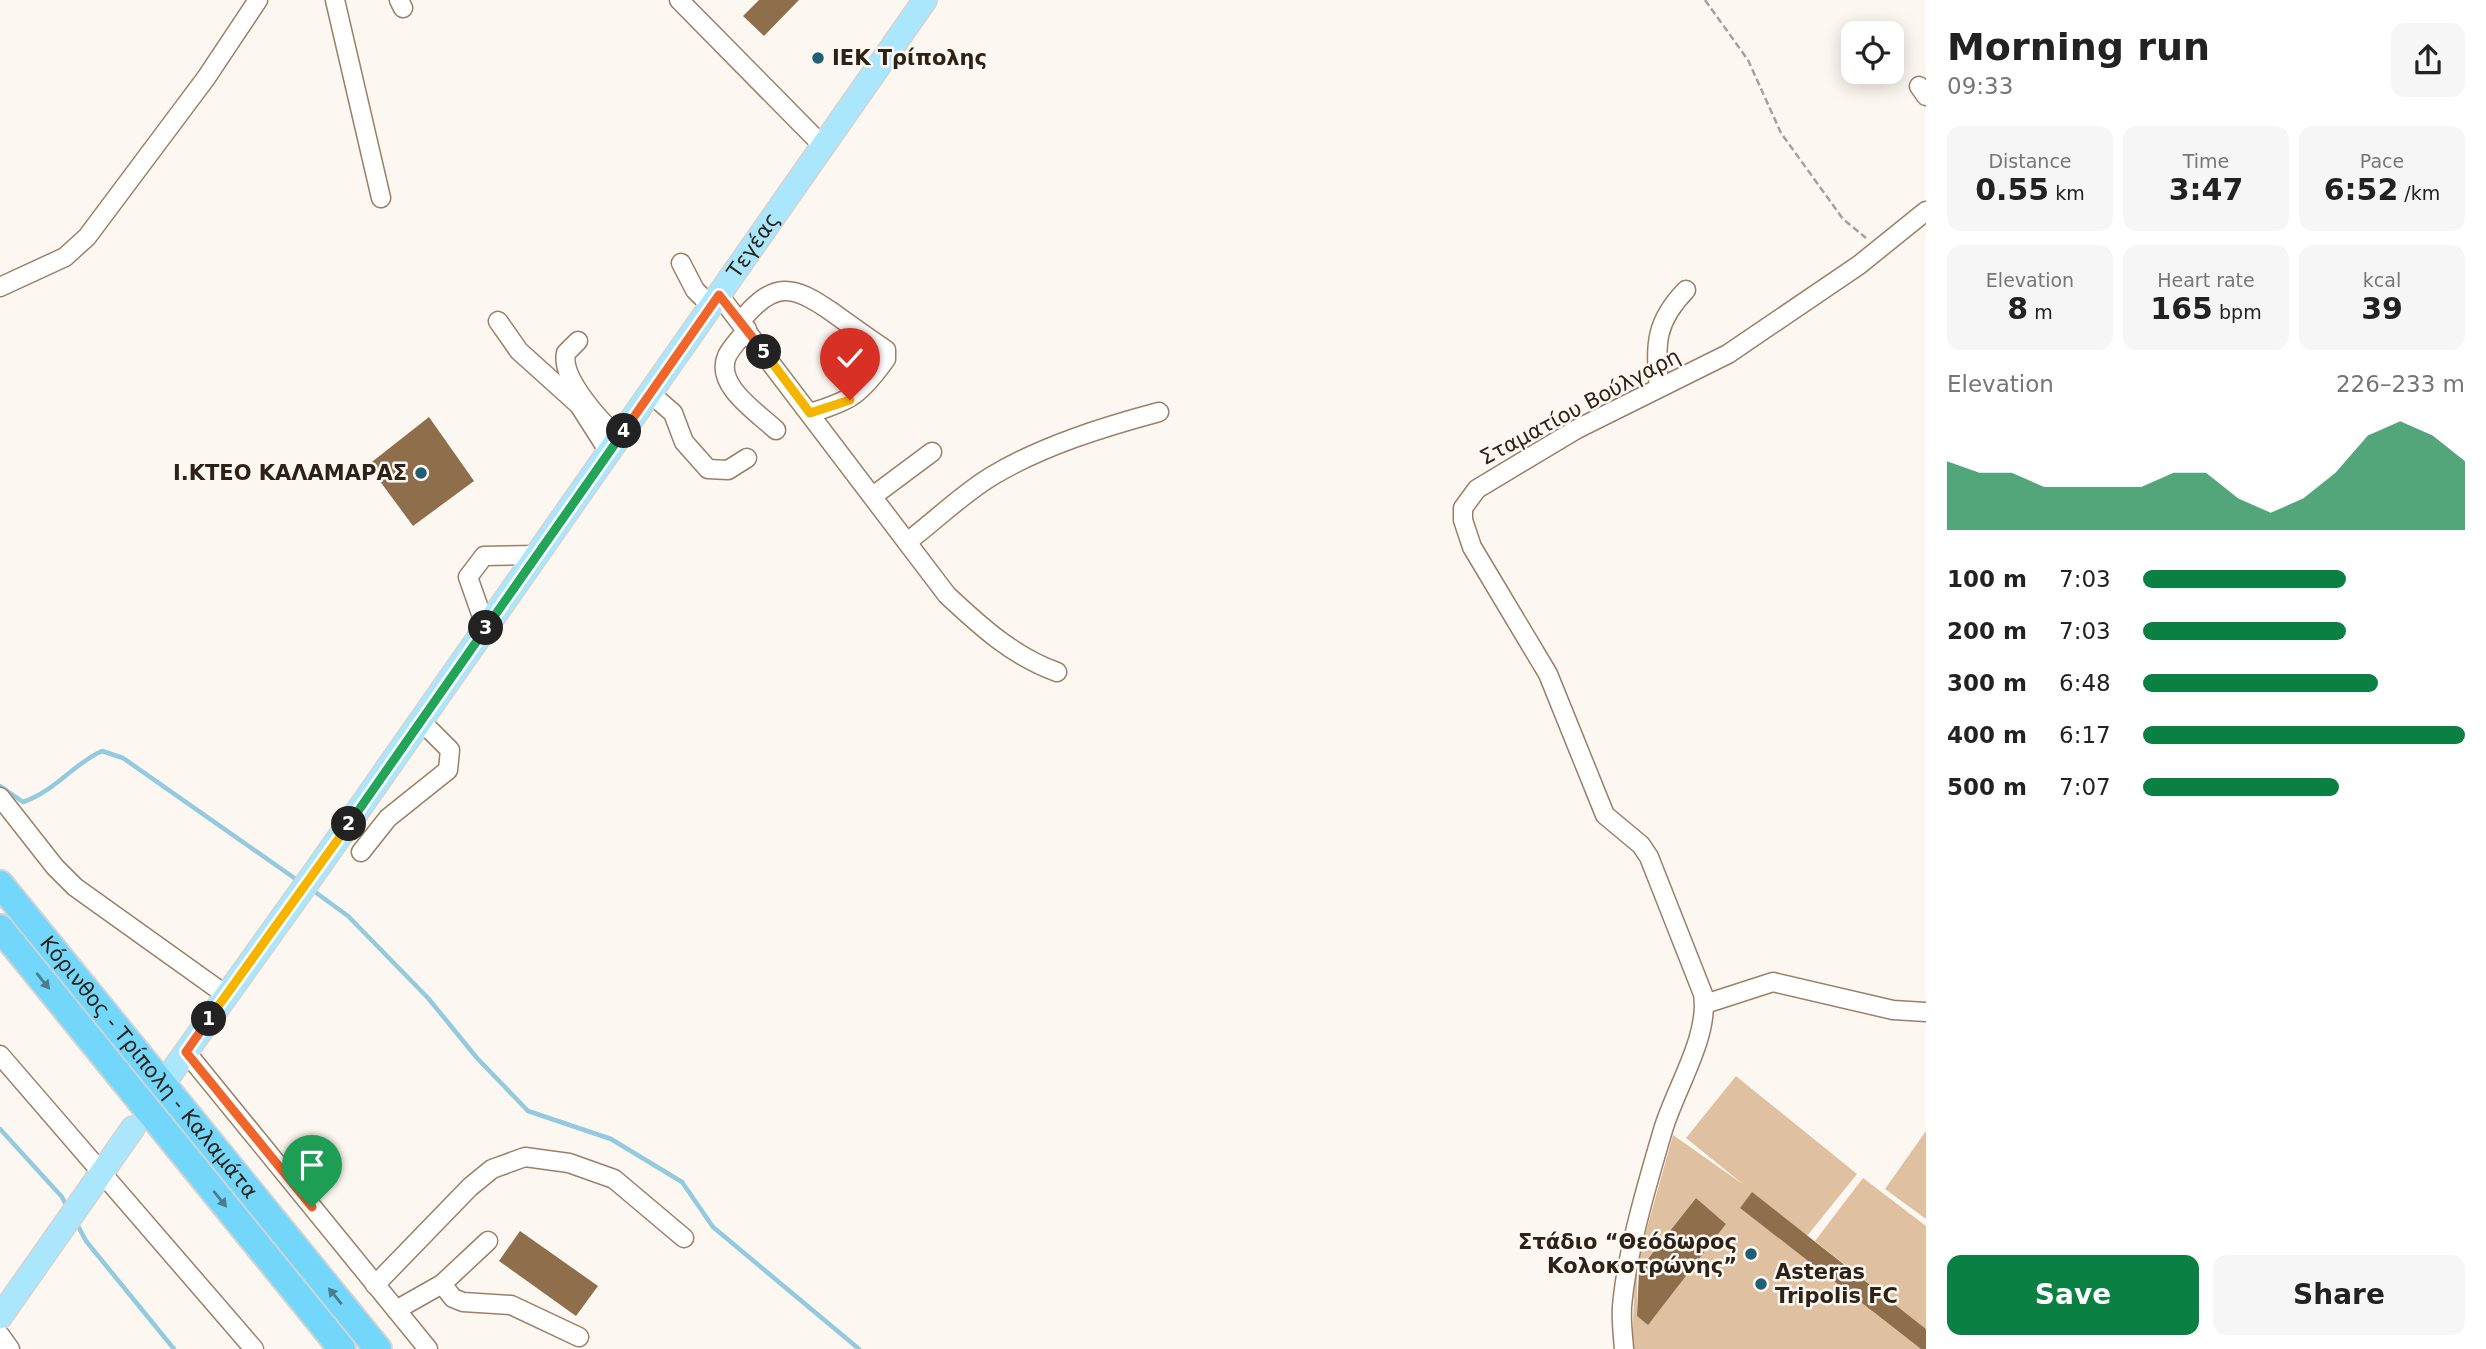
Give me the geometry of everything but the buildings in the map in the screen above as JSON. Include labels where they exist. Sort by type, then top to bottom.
[{"type":"highway","name":"Κόρινθος - Τρίπολη - Καλαμάτα","points":[[0,884],[378,1349]]},
{"type":"highway","name":"Κόρινθος - Τρίπολη - Καλαμάτα","points":[[0,928],[342,1349]]},
{"type":"main road","name":"Τεγέας","points":[[171,1073],[421,721],[925,0]]},
{"type":"main road","points":[[2,1312],[133,1128]]},
{"type":"street","points":[[0,287],[65,257],[88,237],[206,78],[258,0]]},
{"type":"street","points":[[335,0],[381,198]]},
{"type":"street","points":[[679,0],[823,146]]},
{"type":"street","name":"Σταματίου Βούλγαρη","points":[[1623,1349],[1621,1321],[1625,1280],[1663,1129],[1700,1033],[1705,1004],[1699,981],[1650,857],[1641,845],[1605,815],[1548,674],[1472,547],[1463,520],[1463,508],[1477,489],[1577,429],[1728,354],[1805,303],[1881,248],[1926,211]]},
{"type":"street","points":[[681,263],[695,290],[715,300],[744,325],[947,595],[985,630],[1038,665],[1058,672]]},
{"type":"street","points":[[776,430],[732,387],[724,369],[751,309],[770,296],[788,290],[803,292],[886,350],[886,359],[859,394],[844,403],[810,413]]},
{"type":"street","points":[[1659,388],[1656,359],[1660,328],[1667,309],[1686,290]]},
{"type":"street","points":[[498,321],[519,351],[579,405],[614,445]]},
{"type":"street","points":[[578,341],[565,353],[566,371],[614,445]]},
{"type":"street","points":[[650,393],[673,413],[684,442],[708,469],[729,470],[747,458]]},
{"type":"street","points":[[907,542],[976,487],[1014,464],[1125,421],[1159,412]]},
{"type":"street","points":[[873,496],[932,452]]},
{"type":"street","points":[[486,628],[468,577],[484,556],[537,555]]},
{"type":"street","points":[[361,852],[388,818],[448,769],[451,756],[448,746],[421,721]]},
{"type":"street","points":[[0,797],[55,867],[75,887],[226,996]]},
{"type":"street","points":[[1705,1004],[1773,982],[1894,1010],[1926,1012]]},
{"type":"street","points":[[186,1052],[428,1349]]},
{"type":"street","points":[[0,1055],[254,1349]]},
{"type":"street","points":[[375,1285],[470,1186],[492,1169],[525,1157],[569,1163],[614,1179],[684,1238]]},
{"type":"street","points":[[396,1310],[442,1284],[488,1241]]},
{"type":"street","points":[[442,1284],[453,1298],[463,1302],[511,1305],[579,1337]]},
{"type":"street","points":[[0,1335],[10,1349]]},
{"type":"path","points":[[1705,0],[1748,60],[1771,114],[1800,160],[1843,219],[1881,248]]},
{"type":"shaded area","points":[[1736,1076],[1857,1174],[1807,1236],[1904,1311],[1815,1241],[1863,1178],[1926,1226],[1926,1329],[1884,1296],[1872,1311],[1921,1349],[1632,1349],[1635,1271],[1673,1135],[1744,1185],[1686,1138]],"holes":[[[1752,1193],[1870,1309],[1740,1208]],[[1696,1198],[1726,1224],[1648,1324],[1637,1316],[1637,1272]]]},
{"type":"shaded area","points":[[1926,1131],[1926,1219],[1885,1189]]},
{"type":"waterway","points":[[0,786],[23,802],[44,792],[102,751],[123,758],[300,882]]},
{"type":"waterway","points":[[311,889],[348,916],[428,998],[477,1058],[528,1111],[611,1139],[682,1182],[713,1227],[859,1349]]},
{"type":"waterway","points":[[0,1129],[62,1197],[68,1209]]},
{"type":"waterway","points":[[76,1222],[86,1241],[174,1349]]},
{"type":"place","name":"ΙΕΚ Τρίπολης","points":[[818,58]]},
{"type":"place","name":"Ι.ΚΤΕΟ ΚΑΛΑΜΑΡΑΣ","points":[[421,473]]},
{"type":"place","name":"Στάδιο “Θεόδωρος Κολοκοτρώνης”","points":[[1751,1254]]},
{"type":"place","name":"Asteras Tripolis FC","points":[[1761,1284]]},
{"type":"route","points":[[312,1207],[186,1052],[719,295],[810,413],[850,400]]}]
